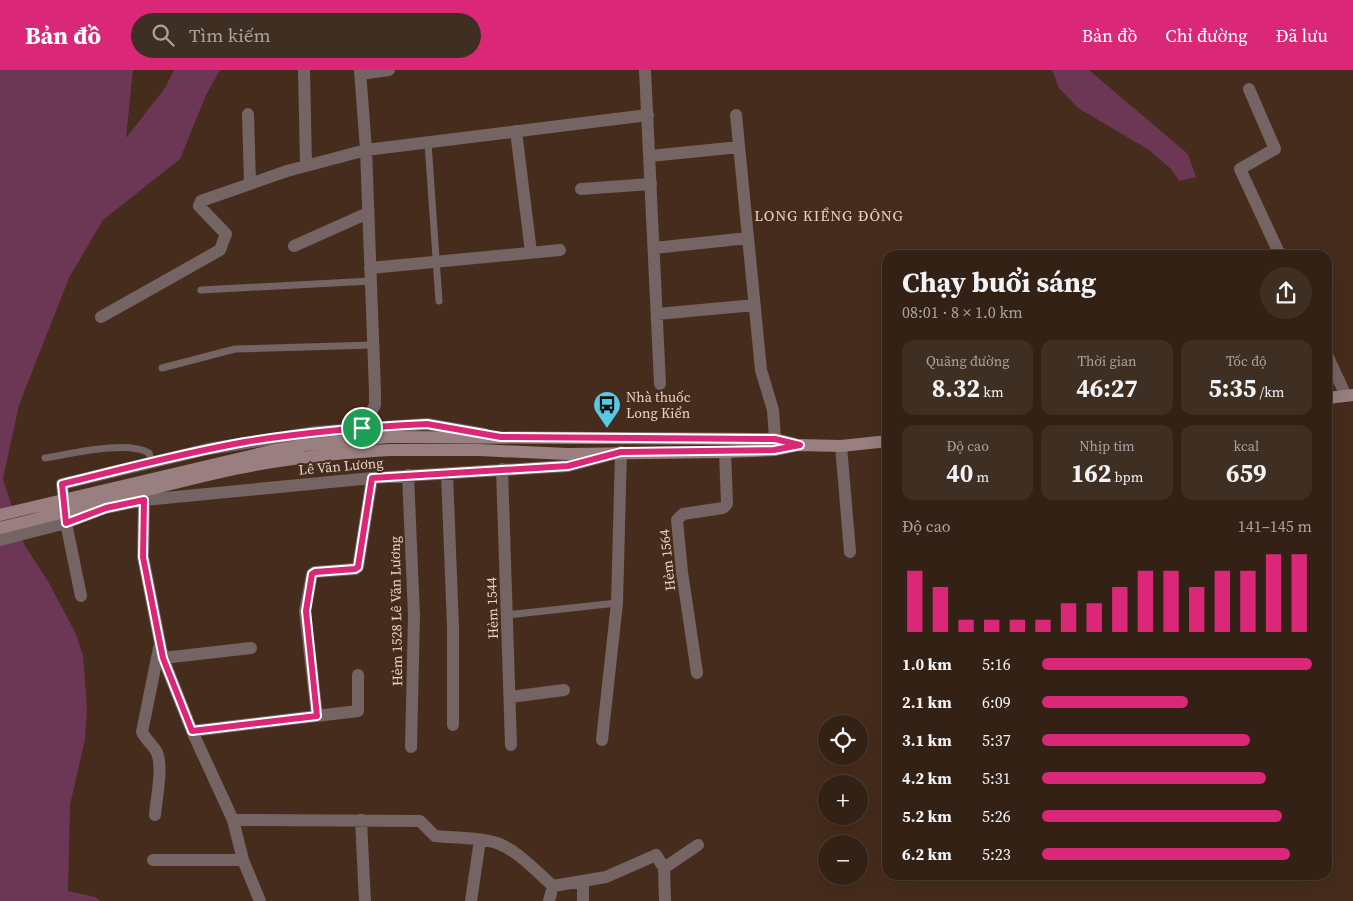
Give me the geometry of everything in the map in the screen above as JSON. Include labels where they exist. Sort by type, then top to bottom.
[{"type":"main road","points":[[1332,398],[1349,396]]},
{"type":"main road","name":"Lê Văn Lương","points":[[0,515],[236,458],[305,445],[388,437],[775,439],[800,445],[841,446],[882,443]]},
{"type":"main road","name":"Lê Văn Lương","points":[[0,528],[236,468],[303,457],[389,450],[479,450],[568,454],[724,452],[774,450],[800,445]]},
{"type":"street","points":[[304,70],[306,166]]},
{"type":"street","points":[[362,428],[375,405],[366,150],[360,72],[389,70]]},
{"type":"street","points":[[645,70],[660,384]]},
{"type":"street","points":[[1250,89],[1275,150],[1240,169],[1278,250]]},
{"type":"street","points":[[248,114],[250,184]]},
{"type":"street","points":[[101,317],[220,250],[226,234],[199,206],[201,201],[306,166],[366,150],[648,115]]},
{"type":"street","points":[[736,115],[761,370],[773,410],[775,439]]},
{"type":"street","points":[[516,131],[531,252]]},
{"type":"street","points":[[650,156],[739,147]]},
{"type":"street","points":[[581,189],[651,184]]},
{"type":"street","points":[[294,246],[368,213]]},
{"type":"street","points":[[654,248],[748,238]]},
{"type":"street","points":[[370,268],[560,250]]},
{"type":"street","points":[[657,314],[755,305]]},
{"type":"street","points":[[1332,364],[1349,396]]},
{"type":"street","name":"Lê Văn Lương","points":[[66,523],[62,484],[152,462],[254,441],[316,432],[427,424],[501,437]]},
{"type":"street","points":[[841,446],[850,552]]},
{"type":"street","points":[[602,740],[617,603],[621,452]]},
{"type":"street","name":"Lê Văn Lương","points":[[0,540],[66,523],[106,508],[144,500],[408,475],[568,466],[621,452]]},
{"type":"street","name":"Hẻm 1564","points":[[697,672],[682,572],[677,520],[682,514],[723,508],[727,504],[724,452]]},
{"type":"street","name":"Hẻm 1544","points":[[502,469],[511,745]]},
{"type":"street","points":[[447,474],[453,627],[452,725]]},
{"type":"street","name":"Hẻm 1528 Lê Văn Lương","points":[[408,475],[414,615],[411,747]]},
{"type":"street","points":[[317,716],[306,611],[312,574],[315,572],[355,569],[358,567],[372,478]]},
{"type":"street","points":[[144,500],[143,557],[163,658],[192,731],[233,820],[243,860],[260,901]]},
{"type":"street","points":[[66,523],[81,596]]},
{"type":"street","points":[[155,815],[159,764],[157,753],[142,732],[160,643]]},
{"type":"street","points":[[163,658],[251,648]]},
{"type":"street","points":[[192,731],[358,711],[358,675]]},
{"type":"street","points":[[510,697],[564,690]]},
{"type":"street","points":[[233,820],[420,821],[435,836],[480,840],[498,844],[523,860],[553,886]]},
{"type":"street","points":[[361,820],[365,901]]},
{"type":"street","points":[[471,901],[480,840]]},
{"type":"street","points":[[664,868],[698,844]]},
{"type":"street","points":[[553,886],[606,877],[656,855],[664,868],[665,901]]},
{"type":"street","points":[[154,860],[243,860]]},
{"type":"street","points":[[583,901],[584,881]]},
{"type":"street","points":[[550,901],[553,886]]},
{"type":"lane","points":[[428,143],[439,300]]},
{"type":"lane","points":[[202,290],[371,281]]},
{"type":"lane","points":[[162,368],[235,349],[374,345]]},
{"type":"lane","points":[[45,458],[106,448],[140,448],[148,453],[152,462]]},
{"type":"lane","points":[[507,614],[617,603]]},
{"type":"shaded area","points":[[0,70],[133,70],[126,138],[165,88],[174,70],[220,70],[206,95],[180,159],[103,220],[69,278],[19,405],[3,479],[24,544],[49,583],[76,634],[83,656],[87,708],[85,740],[70,805],[68,891],[95,897],[100,901],[0,901]]},
{"type":"shaded area","points":[[1052,70],[1089,70],[1188,154],[1196,177],[1179,181],[1172,170],[1149,150],[1078,108],[1059,88]]},
{"type":"place","name":"Nhà thuốc Long Kiển","points":[[607,429]]},
{"type":"district","name":"LONG KIỂNG ĐÔNG","points":[[829,215]]},
{"type":"route","points":[[427,424],[501,437],[775,439],[800,445],[774,450],[724,452],[621,452],[568,466],[372,478],[358,567],[355,569],[315,572],[312,574],[306,611],[317,716],[192,731],[163,658],[143,557],[144,500],[106,508],[66,523],[62,484],[244,442],[362,428],[427,424]]}]
